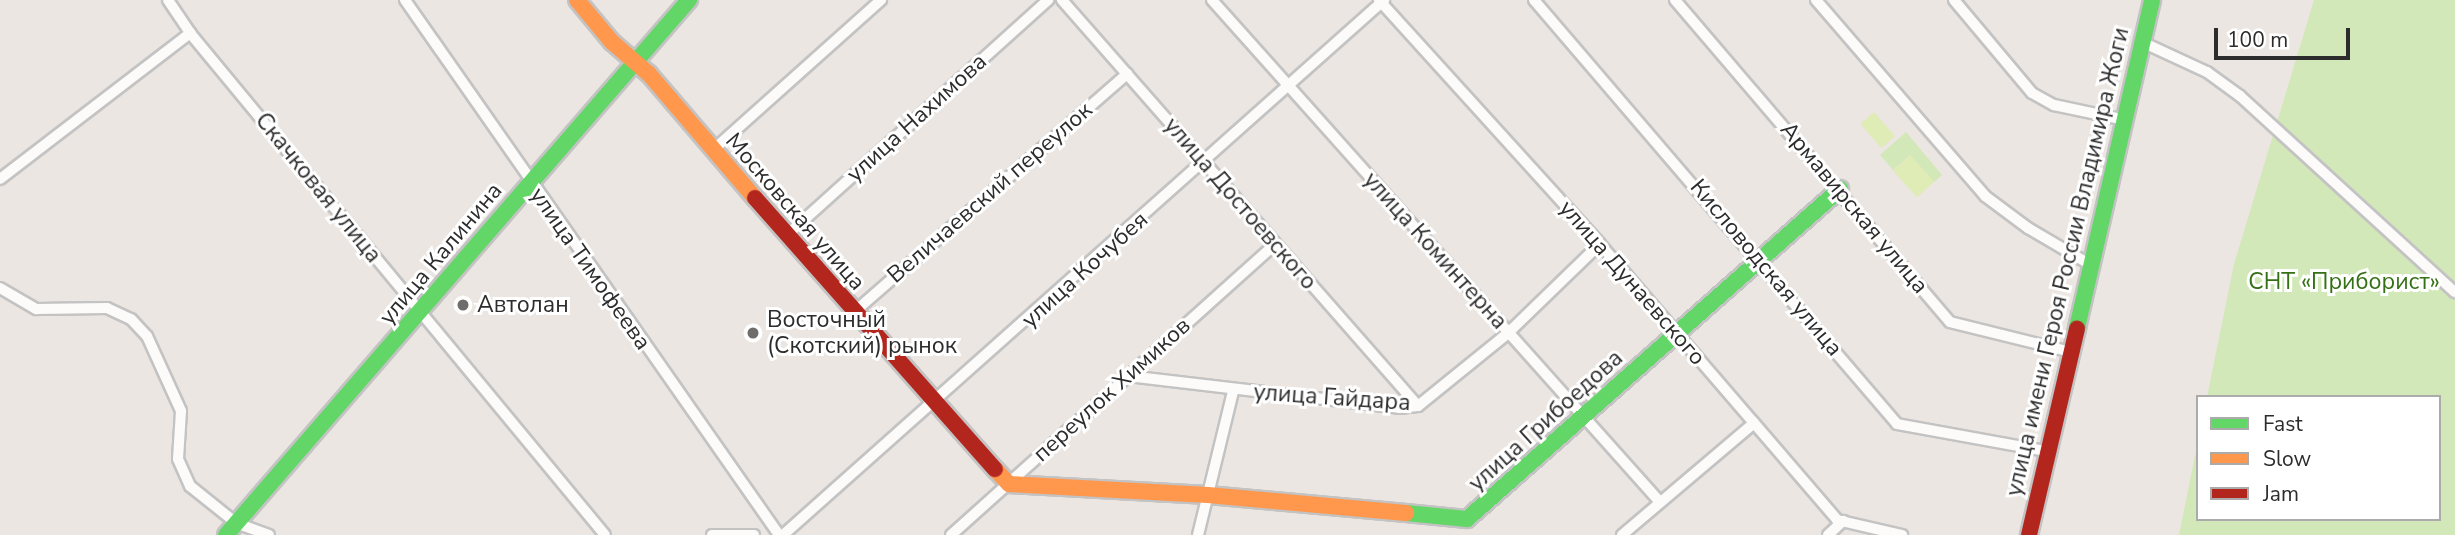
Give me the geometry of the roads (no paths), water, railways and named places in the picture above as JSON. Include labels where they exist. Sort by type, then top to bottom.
[{"type":"street","name":"Скачковая улица","points":[[169,0],[190,33],[605,535]]},
{"type":"street","name":"улица Тимофеева","points":[[405,0],[530,184],[781,535]]},
{"type":"street","name":"Московская улица","points":[[577,0],[636,62],[933,404],[1009,484]]},
{"type":"street","name":"улица Калинина","points":[[231,529],[421,313],[689,0]]},
{"type":"street","points":[[712,151],[881,0]]},
{"type":"street","name":"улица Нахимова","points":[[786,236],[1048,0]]},
{"type":"street","name":"улица Достоевского","points":[[1062,0],[1207,162],[1273,246],[1418,406]]},
{"type":"street","name":"улица Коминтерна","points":[[1212,0],[1659,501]]},
{"type":"street","name":"Кисловодская улица","points":[[1534,0],[1758,257],[1897,424],[2046,451]]},
{"type":"street","name":"Армавирская улица","points":[[1675,0],[1840,189],[1950,322],[2071,352]]},
{"type":"street","points":[[1816,0],[1985,196],[2028,228],[2091,265]]},
{"type":"street","points":[[1954,0],[2032,93],[2054,105],[2124,120]]},
{"type":"street","name":"улица имени Героя России Владимира Жоги","points":[[2029,535],[2046,451],[2152,0]]},
{"type":"street","name":"улица Кочубея","points":[[781,535],[1207,162],[1381,1]]},
{"type":"street","name":"улица Дунаевского","points":[[1381,1],[1600,244],[1837,520],[1902,535]]},
{"type":"street","points":[[0,179],[190,33]]},
{"type":"street","points":[[2143,42],[2207,72],[2240,96],[2455,292]]},
{"type":"street","name":"Величаевский переулок","points":[[853,313],[1127,74]]},
{"type":"street","name":"улица Грибоедова","points":[[1009,484],[1208,495],[1467,519],[1679,334],[1758,257],[1840,189]]},
{"type":"street","name":"улица Гайдара","points":[[1128,376],[1233,391],[1399,408],[1418,406],[1508,333],[1600,244]]},
{"type":"street","name":"переулок Химиков","points":[[951,535],[1273,246]]},
{"type":"street","points":[[0,288],[36,309],[107,309],[131,318],[147,336],[181,411],[178,458],[190,486],[231,529],[269,535]]},
{"type":"street","points":[[1198,535],[1233,391]]},
{"type":"street","points":[[1622,535],[1754,423]]},
{"type":"street","points":[[1828,535],[1843,521]]},
{"type":"street","points":[[712,535],[754,535]]},
{"type":"place","name":"Автолан","points":[[463,305]]},
{"type":"place","name":"Восточный (Скотский) рынок","points":[[753,333]]},
{"type":"park label","name":"СНТ «Приборист»","points":[[2344,282]]}]
